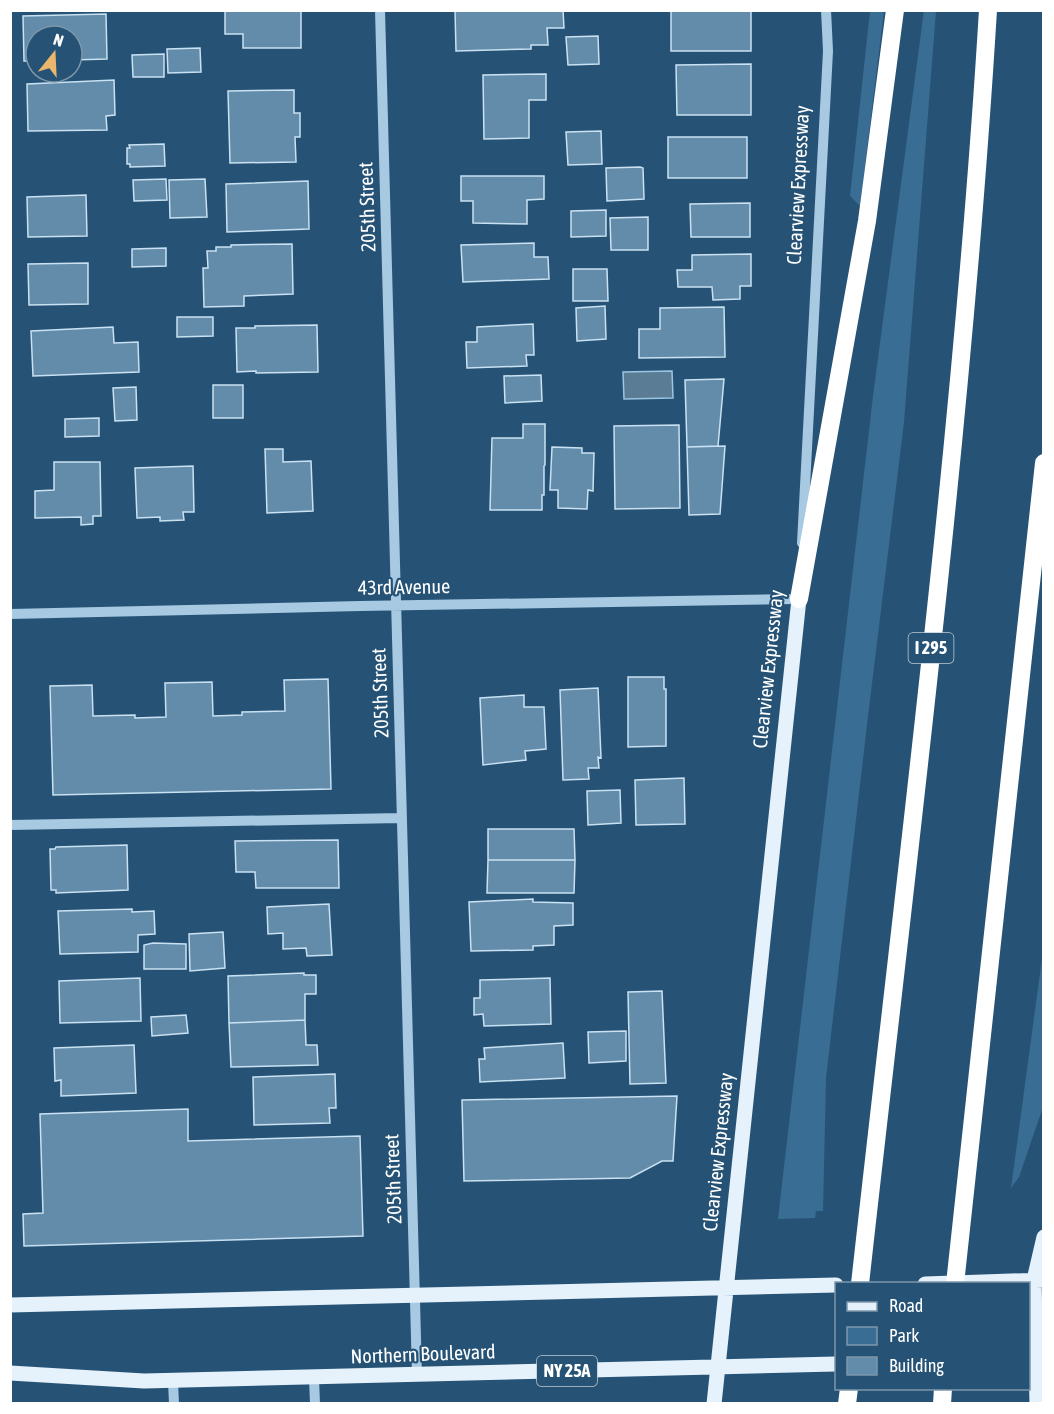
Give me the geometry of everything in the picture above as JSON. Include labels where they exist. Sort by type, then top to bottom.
[{"type":"highway","points":[[799,600],[867,221],[895,10]]},
{"type":"highway","name":"I 295","points":[[860,1282],[954,433],[979,163],[988,10]]},
{"type":"highway","points":[[955,1282],[1044,463]]},
{"type":"main road","name":"Clearview Expressway","points":[[714,1404],[799,600]]},
{"type":"main road","points":[[1037,1404],[1039,1280],[1044,1237]]},
{"type":"main road","points":[[995,1282],[1039,1280]]},
{"type":"main road","points":[[10,1305],[835,1285]]},
{"type":"main road","name":"Northern Boulevard","points":[[10,1373],[173,1381],[835,1364]]},
{"type":"street","name":"205th Street","points":[[380,10],[417,1375]]},
{"type":"street","name":"Clearview Expressway","points":[[799,600],[828,51],[826,10]]},
{"type":"street","points":[[828,51],[834,10]]},
{"type":"street","name":"43rd Avenue","points":[[10,614],[396,605],[799,600]]},
{"type":"street","points":[[10,825],[401,818]]},
{"type":"street","points":[[314,1378],[315,1404]]},
{"type":"street","points":[[173,1381],[174,1404]]},
{"type":"green space","points":[[924,10],[936,11],[904,422],[826,1078],[823,1211],[816,1211],[815,1218],[778,1219],[873,396]]},
{"type":"green space","points":[[870,11],[884,11],[860,206],[850,196]]},
{"type":"green space","points":[[1043,951],[1043,1107],[1019,1177],[1011,1188]]},
{"type":"shaded area","points":[[672,371],[673,398],[624,399],[623,372]]},
{"type":"building","points":[[225,10],[301,10],[301,48],[243,48],[243,34],[225,34]]},
{"type":"building","points":[[455,10],[563,10],[564,28],[547,28],[548,45],[531,45],[531,49],[456,51]]},
{"type":"building","points":[[671,10],[751,10],[751,51],[671,51]]},
{"type":"building","points":[[106,14],[107,59],[84,60],[84,24],[24,24],[24,61],[23,16]]},
{"type":"building","points":[[598,36],[599,64],[568,65],[566,37]]},
{"type":"building","points":[[200,48],[201,72],[168,73],[167,49]]},
{"type":"building","points":[[164,54],[164,77],[133,77],[132,55]]},
{"type":"building","points":[[751,64],[751,115],[677,115],[676,65]]},
{"type":"building","points":[[546,74],[546,100],[529,100],[529,138],[484,139],[483,75]]},
{"type":"building","points":[[114,80],[115,115],[106,116],[107,130],[28,131],[27,84],[84,84],[84,81]]},
{"type":"building","points":[[294,90],[294,113],[300,113],[300,137],[295,137],[296,162],[230,163],[228,91]]},
{"type":"building","points":[[601,131],[602,164],[568,165],[566,132]]},
{"type":"building","points":[[668,137],[747,137],[747,178],[668,178]]},
{"type":"building","points":[[164,144],[165,166],[130,167],[130,164],[127,164],[129,145]]},
{"type":"building","points":[[606,168],[643,168],[644,199],[607,201]]},
{"type":"building","points":[[461,176],[544,176],[544,199],[527,200],[527,224],[473,223],[473,201],[461,201]]},
{"type":"building","points":[[166,179],[167,200],[134,201],[133,180]]},
{"type":"building","points":[[205,179],[207,217],[170,218],[169,180]]},
{"type":"building","points":[[308,181],[309,229],[227,232],[226,184]]},
{"type":"building","points":[[86,195],[87,236],[28,237],[27,197]]},
{"type":"building","points":[[750,203],[750,237],[691,237],[690,204]]},
{"type":"building","points":[[606,210],[606,236],[571,237],[571,211]]},
{"type":"building","points":[[648,217],[648,250],[611,250],[610,218]]},
{"type":"building","points":[[534,243],[534,257],[548,257],[549,279],[463,282],[461,245]]},
{"type":"building","points":[[292,244],[293,294],[244,296],[244,306],[204,307],[203,268],[208,268],[207,251],[216,251],[216,247],[231,247],[231,245]]},
{"type":"building","points":[[166,248],[166,266],[132,267],[132,249]]},
{"type":"building","points":[[751,254],[751,286],[740,286],[740,299],[713,300],[712,287],[678,287],[677,270],[692,270],[692,255]]},
{"type":"building","points":[[88,263],[88,304],[29,305],[28,264]]},
{"type":"building","points":[[573,269],[607,269],[608,301],[573,301]]},
{"type":"building","points":[[605,306],[606,339],[577,341],[576,308]]},
{"type":"building","points":[[724,307],[725,357],[639,358],[639,329],[660,329],[660,308]]},
{"type":"building","points":[[177,317],[213,317],[213,336],[177,337]]},
{"type":"building","points":[[533,324],[534,355],[526,355],[527,366],[467,368],[466,342],[477,342],[477,327]]},
{"type":"building","points":[[317,325],[318,372],[237,372],[236,328]]},
{"type":"building","points":[[113,327],[114,343],[138,342],[139,372],[33,376],[31,331]]},
{"type":"building","points":[[541,375],[542,401],[505,403],[504,376]]},
{"type":"building","points":[[724,379],[718,446],[687,447],[685,380]]},
{"type":"building","points":[[213,385],[243,385],[243,418],[213,418]]},
{"type":"building","points":[[136,387],[137,420],[115,421],[113,388]]},
{"type":"building","points":[[99,418],[99,436],[65,437],[65,419]]},
{"type":"building","points":[[523,424],[545,424],[542,510],[490,510],[492,438],[523,438]]},
{"type":"building","points":[[679,425],[680,508],[615,509],[614,426]]},
{"type":"building","points":[[725,446],[720,514],[689,515],[687,447]]},
{"type":"building","points":[[552,447],[582,448],[582,453],[594,453],[593,491],[588,490],[587,509],[558,508],[558,490],[550,490]]},
{"type":"building","points":[[265,449],[283,449],[283,462],[311,461],[313,511],[267,513]]},
{"type":"building","points":[[54,462],[100,462],[101,516],[93,516],[93,524],[81,525],[81,517],[35,518],[35,491],[54,490]]},
{"type":"building","points":[[193,466],[194,512],[183,512],[184,520],[160,521],[160,517],[137,518],[135,468]]},
{"type":"building","points":[[628,677],[664,677],[666,746],[628,747]]},
{"type":"building","points":[[328,679],[331,789],[53,795],[50,686],[92,685],[93,716],[135,715],[135,718],[166,717],[165,683],[212,682],[213,716],[242,715],[242,712],[285,711],[284,680]]},
{"type":"building","points":[[598,688],[601,758],[598,757],[599,768],[588,768],[589,779],[563,780],[560,690]]},
{"type":"building","points":[[524,695],[524,707],[544,707],[546,749],[525,751],[526,760],[483,765],[480,698]]},
{"type":"building","points":[[684,778],[685,824],[636,825],[635,780]]},
{"type":"building","points":[[620,790],[621,823],[588,825],[587,791]]},
{"type":"building","points":[[488,829],[574,829],[575,860],[488,860]]},
{"type":"building","points":[[338,840],[339,888],[256,888],[255,872],[236,872],[235,841]]},
{"type":"building","points":[[127,845],[128,890],[56,893],[56,890],[51,890],[50,849]]},
{"type":"building","points":[[488,860],[575,860],[574,893],[487,893]]},
{"type":"building","points":[[533,899],[533,902],[573,903],[573,925],[554,926],[554,945],[533,946],[533,950],[471,951],[469,902]]},
{"type":"building","points":[[329,904],[332,955],[307,956],[306,948],[283,949],[283,933],[268,934],[267,907]]},
{"type":"building","points":[[132,909],[132,912],[154,911],[155,934],[138,935],[138,952],[60,954],[58,911]]},
{"type":"building","points":[[223,932],[225,968],[190,971],[189,934]]},
{"type":"building","points":[[186,944],[186,969],[144,969],[144,945]]},
{"type":"building","points":[[304,973],[304,975],[316,975],[316,994],[305,994],[305,1020],[229,1023],[228,976]]},
{"type":"building","points":[[140,978],[141,1021],[60,1023],[59,981]]},
{"type":"building","points":[[550,978],[551,1024],[484,1026],[483,1014],[474,1015],[474,998],[480,998],[480,980]]},
{"type":"building","points":[[662,991],[666,1083],[630,1084],[628,992]]},
{"type":"building","points":[[186,1015],[188,1033],[152,1036],[151,1017]]},
{"type":"building","points":[[305,1020],[306,1045],[317,1045],[318,1065],[231,1067],[229,1023]]},
{"type":"building","points":[[626,1031],[626,1061],[589,1063],[588,1032]]},
{"type":"building","points":[[563,1043],[565,1078],[480,1082],[479,1059],[485,1059],[484,1048]]},
{"type":"building","points":[[134,1045],[136,1093],[61,1096],[61,1080],[55,1081],[54,1048]]},
{"type":"building","points":[[335,1074],[336,1108],[329,1108],[330,1123],[254,1125],[253,1077]]},
{"type":"building","points":[[677,1096],[673,1161],[662,1161],[630,1178],[464,1181],[462,1100]]},
{"type":"building","points":[[188,1109],[188,1141],[360,1136],[363,1236],[24,1246],[23,1214],[43,1213],[40,1114]]}]
